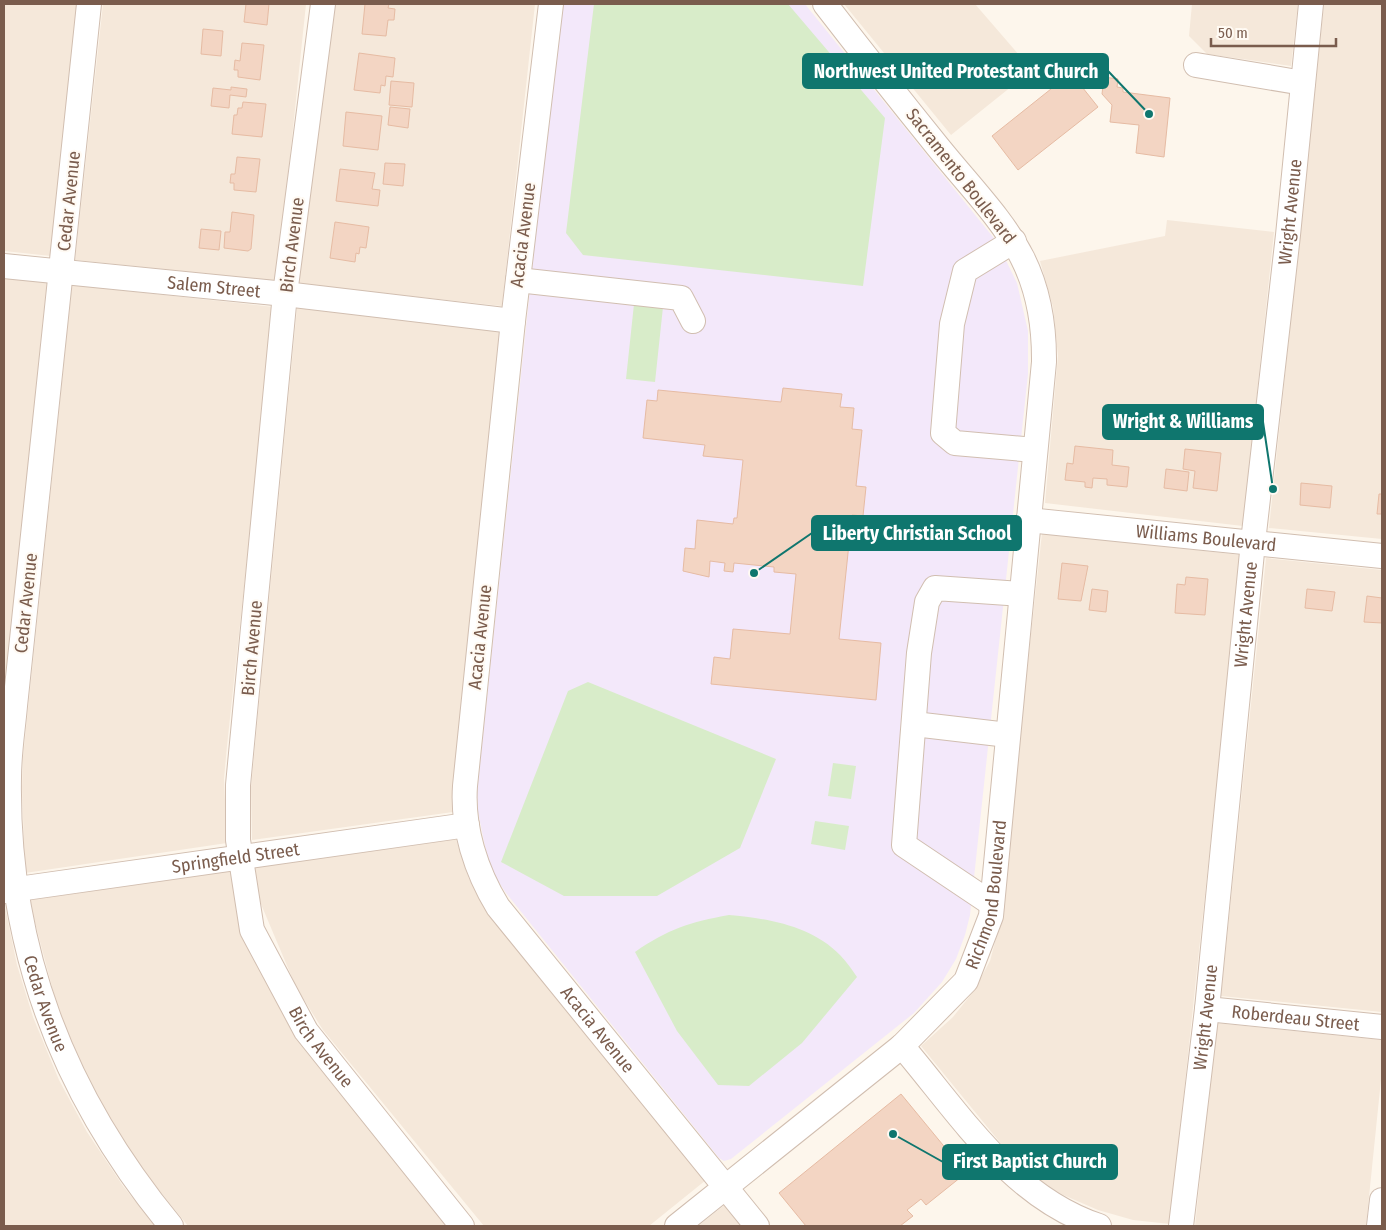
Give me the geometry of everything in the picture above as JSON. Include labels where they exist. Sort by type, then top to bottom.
[{"type":"street","name":"Cedar Avenue","points":[[90,4],[8,776],[10,890],[30,966],[52,1032],[82,1094],[125,1167],[171,1226]]},
{"type":"street","name":"Birch Avenue","points":[[323,4],[285,294],[238,785],[238,840],[252,930],[306,1031],[462,1226]]},
{"type":"street","name":"Acacia Avenue","points":[[551,4],[513,321],[465,786],[467,825],[477,864],[498,906],[757,1226]]},
{"type":"street","name":"Sacramento Boulevard","points":[[825,4],[939,149],[1000,219],[1028,267],[1039,301],[1043,322],[1044,362],[1028,520]]},
{"type":"street","name":"Wright Avenue","points":[[1181,1226],[1207,1009],[1253,542],[1312,4]]},
{"type":"street","points":[[1196,65],[1303,83]]},
{"type":"street","points":[[1014,242],[965,271],[952,324],[943,434],[956,443],[1035,450]]},
{"type":"street","name":"Salem Street","points":[[4,266],[285,294],[513,321]]},
{"type":"street","points":[[518,280],[681,298],[693,321]]},
{"type":"street","name":"Williams Boulevard","points":[[1028,520],[1382,556]]},
{"type":"street","name":"Richmond Boulevard","points":[[677,1226],[902,1046],[966,981],[991,916],[1028,520]]},
{"type":"street","points":[[992,904],[904,845],[919,653],[927,602],[935,588],[1021,594]]},
{"type":"street","points":[[914,724],[1008,735]]},
{"type":"street","name":"Springfield Street","points":[[10,890],[467,825]]},
{"type":"street","name":"Roberdeau Street","points":[[1207,1009],[1382,1027]]},
{"type":"street","points":[[902,1046],[978,1137],[1019,1180],[1057,1208],[1099,1226]]},
{"type":"street","points":[[1380,1226],[1382,1200]]},
{"type":"shaded area","points":[[4,4],[77,4],[51,256],[4,251]]},
{"type":"shaded area","points":[[103,4],[306,4],[277,281],[75,260]]},
{"type":"shaded area","points":[[331,4],[535,4],[502,306],[299,284]]},
{"type":"shaded area","points":[[560,4],[805,4],[997,242],[1017,283],[1028,331],[1028,374],[970,915],[965,935],[956,959],[942,982],[914,1013],[731,1159],[724,1161],[719,1158],[506,893],[494,875],[487,856],[478,812],[477,793]]},
{"type":"shaded area","points":[[844,4],[975,4],[1032,70],[951,135]]},
{"type":"shaded area","points":[[1192,4],[1298,4],[1291,66],[1207,54],[1189,36]]},
{"type":"shaded area","points":[[1324,4],[1382,4],[1382,539],[1269,528]]},
{"type":"shaded area","points":[[1167,220],[1274,232],[1243,526],[1045,503],[1058,356],[1053,307],[1040,261],[1165,236]]},
{"type":"shaded area","points":[[4,276],[47,281],[4,696]]},
{"type":"shaded area","points":[[72,285],[274,307],[224,779],[227,843],[25,873],[22,788],[23,757]]},
{"type":"shaded area","points":[[297,308],[501,330],[453,792],[453,812],[252,840],[251,787]]},
{"type":"shaded area","points":[[1042,533],[1241,555],[1170,1224],[1133,1220],[1098,1210],[1061,1194],[1030,1173],[1007,1151],[921,1046],[953,1017],[973,992],[990,961],[999,927]]},
{"type":"shaded area","points":[[1266,558],[1382,570],[1382,1012],[1221,996]]},
{"type":"shaded area","points":[[456,839],[469,879],[489,912],[706,1180],[649,1226],[484,1226],[323,1030],[296,987],[258,897],[254,867]]},
{"type":"shaded area","points":[[231,871],[247,938],[449,1226],[188,1226],[146,1174],[112,1125],[80,1065],[56,1002],[29,900]]},
{"type":"shaded area","points":[[4,902],[17,965],[33,1017],[59,1080],[87,1132],[123,1186],[155,1226],[4,1226]]},
{"type":"shaded area","points":[[1216,1023],[1382,1040],[1382,1070],[1366,1226],[1195,1226]]},
{"type":"shaded area","points":[[727,1203],[745,1226],[698,1226]]},
{"type":"green space","points":[[594,4],[788,4],[885,118],[863,286],[583,255],[566,233]]},
{"type":"green space","points":[[634,304],[663,307],[655,382],[626,379]]},
{"type":"green space","points":[[588,682],[776,759],[740,848],[657,896],[564,896],[501,862],[568,691]]},
{"type":"green space","points":[[833,763],[856,766],[851,799],[828,796]]},
{"type":"green space","points":[[815,821],[849,826],[845,850],[811,844]]},
{"type":"green space","points":[[729,915],[773,921],[803,930],[829,945],[847,963],[857,977],[802,1043],[749,1086],[718,1085],[677,1031],[635,952],[669,932],[702,921]]},
{"type":"building","points":[[246,4],[269,4],[267,25],[244,22]]},
{"type":"building","points":[[365,4],[389,4],[388,8],[395,9],[394,20],[388,20],[386,36],[362,34]]},
{"type":"building","points":[[203,29],[223,31],[221,56],[201,54]]},
{"type":"building","points":[[242,43],[264,45],[260,80],[238,77],[238,70],[234,70],[235,60],[240,61]]},
{"type":"building","points":[[359,53],[395,58],[393,77],[386,76],[385,86],[381,85],[380,93],[354,90]]},
{"type":"building","points":[[1071,73],[1098,107],[1018,170],[992,136]]},
{"type":"building","points":[[1104,77],[1118,79],[1117,87],[1123,88],[1123,92],[1170,98],[1164,157],[1136,153],[1139,125],[1110,122],[1112,105],[1102,94]]},
{"type":"building","points":[[391,81],[414,83],[412,107],[389,105]]},
{"type":"building","points":[[231,87],[247,89],[246,97],[230,95],[229,108],[211,106],[213,88],[231,90]]},
{"type":"building","points":[[243,102],[266,104],[262,137],[232,134],[234,115],[237,115],[238,108],[242,108]]},
{"type":"building","points":[[390,107],[410,109],[408,128],[388,125]]},
{"type":"building","points":[[346,112],[382,116],[378,150],[343,146]]},
{"type":"building","points":[[237,157],[260,159],[256,192],[234,190],[234,183],[230,183],[231,174],[235,174]]},
{"type":"building","points":[[385,163],[405,164],[403,186],[383,184]]},
{"type":"building","points":[[340,169],[375,173],[372,189],[380,190],[378,206],[336,201]]},
{"type":"building","points":[[232,212],[254,215],[251,249],[248,251],[224,248],[225,232],[230,232]]},
{"type":"building","points":[[335,222],[369,227],[366,248],[360,247],[359,254],[356,253],[355,262],[330,258]]},
{"type":"building","points":[[201,229],[221,231],[219,250],[199,248]]},
{"type":"building","points":[[783,388],[842,394],[840,407],[854,408],[852,429],[862,430],[856,486],[866,487],[863,516],[852,515],[839,639],[881,643],[876,700],[711,684],[714,657],[730,659],[733,629],[790,634],[796,574],[774,572],[774,567],[734,563],[733,572],[724,571],[725,563],[710,561],[709,577],[683,571],[685,548],[695,549],[697,520],[733,524],[734,518],[737,518],[743,460],[703,456],[705,445],[643,438],[647,400],[657,401],[658,390],[781,402]]},
{"type":"building","points":[[1075,446],[1113,450],[1112,465],[1129,467],[1127,487],[1107,485],[1107,479],[1093,478],[1092,488],[1085,487],[1085,482],[1065,480],[1067,463],[1073,464]]},
{"type":"building","points":[[1185,449],[1221,453],[1217,491],[1193,488],[1195,471],[1183,469]]},
{"type":"building","points":[[1166,469],[1189,472],[1187,491],[1164,488]]},
{"type":"building","points":[[1301,483],[1332,486],[1330,508],[1300,505]]},
{"type":"building","points":[[1379,494],[1382,494],[1382,514],[1377,514]]},
{"type":"building","points":[[1062,563],[1088,566],[1081,601],[1058,599]]},
{"type":"building","points":[[1186,577],[1208,579],[1205,615],[1175,613],[1177,584],[1185,585]]},
{"type":"building","points":[[1092,589],[1108,591],[1106,612],[1089,610]]},
{"type":"building","points":[[1307,589],[1335,592],[1332,611],[1305,608]]},
{"type":"building","points":[[1367,596],[1382,598],[1382,623],[1364,622]]},
{"type":"building","points":[[901,1094],[966,1173],[926,1205],[921,1199],[907,1210],[913,1216],[900,1226],[806,1226],[779,1193]]},
{"type":"place","name":"Northwest United Protestant Church","points":[[1149,114]]},
{"type":"place","name":"Wright & Williams","points":[[1273,489]]},
{"type":"place","name":"Liberty Christian School","points":[[754,573]]},
{"type":"place","name":"First Baptist Church","points":[[893,1134]]}]
